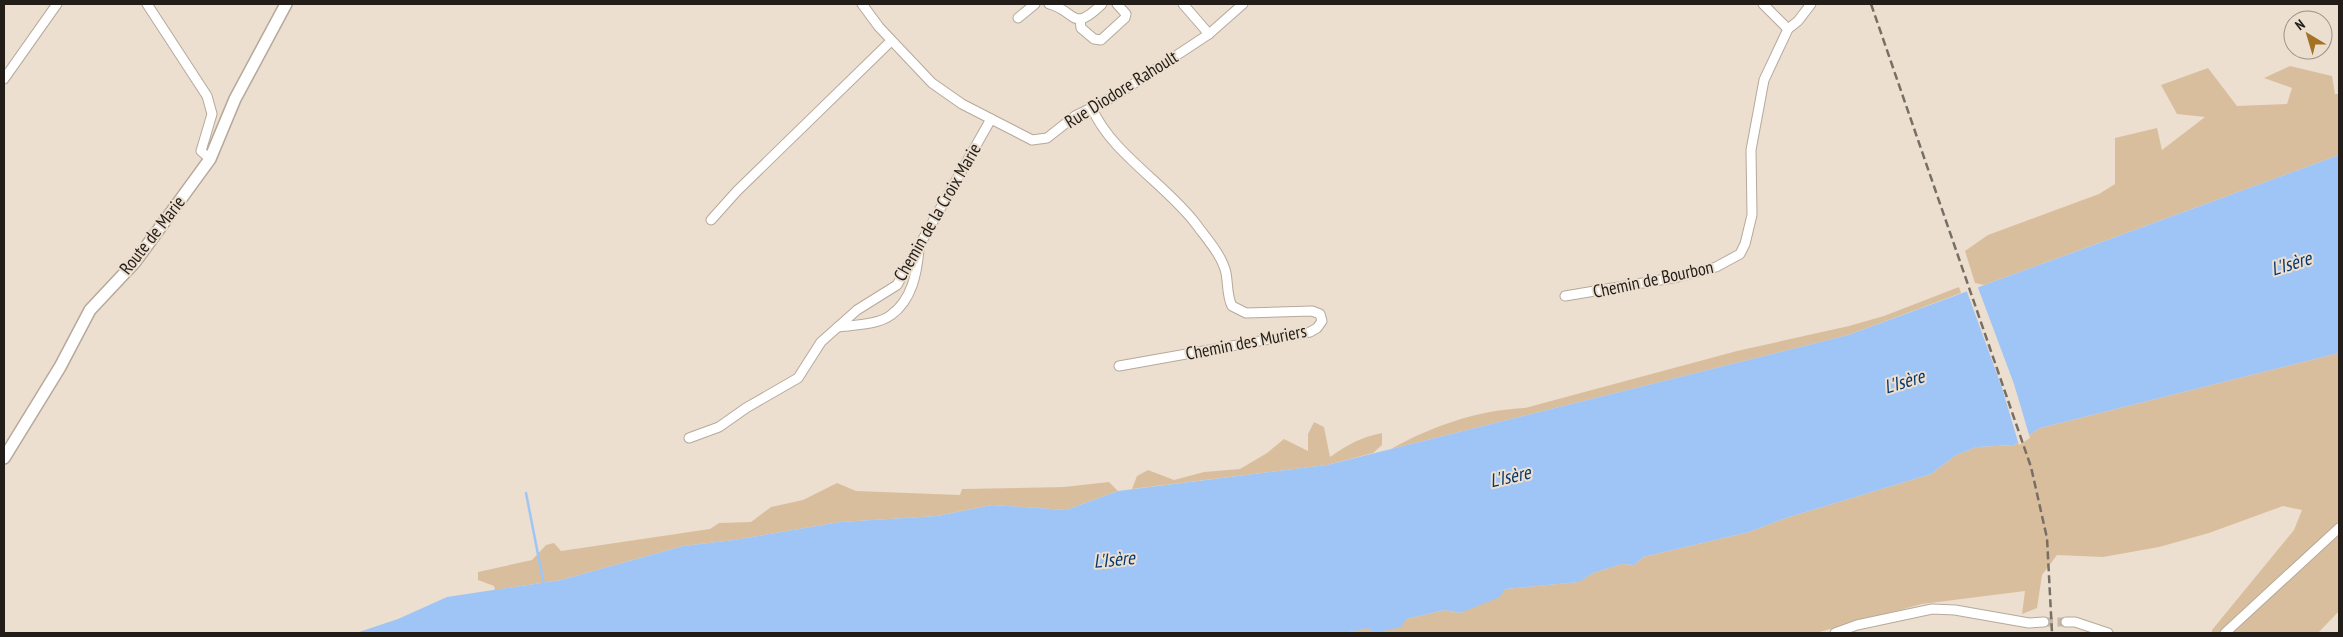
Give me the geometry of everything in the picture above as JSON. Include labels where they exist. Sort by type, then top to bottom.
[{"type":"street","points":[[4,79],[57,4]]},
{"type":"street","points":[[147,4],[207,96],[212,114],[201,151],[210,159]]},
{"type":"street","name":"Route de Marie","points":[[4,458],[60,367],[90,310],[134,262],[210,159],[235,99],[286,4]]},
{"type":"street","name":"Rue Diodore Rahoult","points":[[862,4],[892,41],[932,83],[962,104],[1032,140],[1047,138],[1075,116],[1115,96],[1208,34],[1244,4]]},
{"type":"street","points":[[1018,18],[1035,4]]},
{"type":"street","points":[[1049,4],[1080,20],[1088,17],[1102,4]]},
{"type":"street","points":[[1080,20],[1081,28],[1094,39],[1101,40],[1125,18],[1126,14],[1117,4]]},
{"type":"street","points":[[1183,4],[1208,34]]},
{"type":"street","points":[[1763,4],[1788,29]]},
{"type":"street","name":"Chemin de Bourbon","points":[[1565,296],[1678,277],[1716,267],[1740,254],[1745,244],[1752,215],[1751,150],[1761,94],[1769,69],[1788,29],[1798,21],[1811,4]]},
{"type":"street","points":[[711,220],[737,192],[892,41]]},
{"type":"street","name":"Chemin des Muriers","points":[[1092,108],[1097,120],[1111,137],[1190,216],[1215,250],[1224,266],[1232,306],[1246,313],[1312,311],[1320,314],[1322,321],[1317,328],[1310,332],[1119,366]]},
{"type":"street","name":"Chemin de la Croix Marie","points":[[689,438],[719,427],[746,408],[798,378],[821,342],[857,310],[897,285],[991,119]]},
{"type":"street","points":[[838,327],[868,323],[890,316],[909,295],[917,266],[919,244]]},
{"type":"street","points":[[2224,633],[2339,528]]},
{"type":"street","points":[[1836,633],[1857,626],[1932,609],[1955,610],[2029,623],[2044,622]]},
{"type":"street","points":[[2066,622],[2075,622],[2108,633]]},
{"type":"street","points":[[2028,633],[2029,623]]},
{"type":"shaded area","points":[[2290,66],[2332,76],[2335,94],[2339,94],[2339,155],[1984,285],[1975,283],[1965,251],[1988,235],[2099,194],[2115,184],[2115,138],[2157,128],[2162,150],[2205,117],[2177,114],[2161,85],[2208,68],[2237,106],[2287,104],[2292,88],[2264,78]]},
{"type":"shaded area","points":[[1959,287],[1961,293],[1848,335],[1391,449],[1439,426],[1473,416],[1507,409],[1525,408],[1737,351],[1849,326],[1884,316]]},
{"type":"shaded area","points":[[2339,353],[2339,611],[2318,633],[2212,633],[2212,630],[2294,530],[2302,510],[2283,506],[2209,533],[2159,547],[2103,557],[2057,555],[2042,575],[2037,608],[2022,614],[2025,591],[1922,604],[1816,633],[1345,633],[1445,610],[1460,613],[1505,589],[1578,582],[1593,573],[1622,564],[1634,565],[1643,557],[1749,532],[1786,518],[1931,474],[1956,455],[1977,447],[2014,445],[2040,428]]},
{"type":"shaded area","points":[[1314,422],[1324,427],[1330,457],[1354,442],[1382,433],[1382,445],[1373,453],[1327,465],[1132,489],[1137,476],[1148,470],[1174,480],[1204,472],[1240,469],[1267,453],[1284,439],[1308,451],[1308,434]]},
{"type":"shaded area","points":[[1109,482],[1118,491],[1066,510],[992,505],[937,516],[840,522],[734,540],[683,546],[561,580],[495,590],[494,586],[478,580],[478,572],[532,560],[546,545],[554,543],[561,551],[710,529],[719,523],[751,522],[771,507],[803,500],[837,483],[856,491],[960,495],[962,489],[1064,487]]},
{"type":"water","name":"L'Isère","points":[[2339,155],[2339,353],[2040,428],[2014,445],[1977,447],[1956,455],[1931,474],[1786,518],[1749,532],[1643,557],[1634,565],[1622,564],[1593,573],[1579,582],[1505,589],[1500,597],[1460,613],[1445,610],[1406,619],[1401,627],[1374,633],[1368,628],[1345,633],[356,633],[398,619],[447,597],[561,580],[683,546],[734,540],[840,522],[937,516],[992,505],[1066,510],[1118,491],[1327,465],[1848,335]]},
{"type":"pier","points":[[1977,285],[2014,384],[2030,438],[2019,445],[2002,388],[1966,289]]},
{"type":"waterway","points":[[526,493],[544,585]]},
{"type":"tunnel","points":[[2044,622],[2066,622]]},
{"type":"railway","points":[[1871,4],[2031,467],[2047,538],[2052,633]]}]
